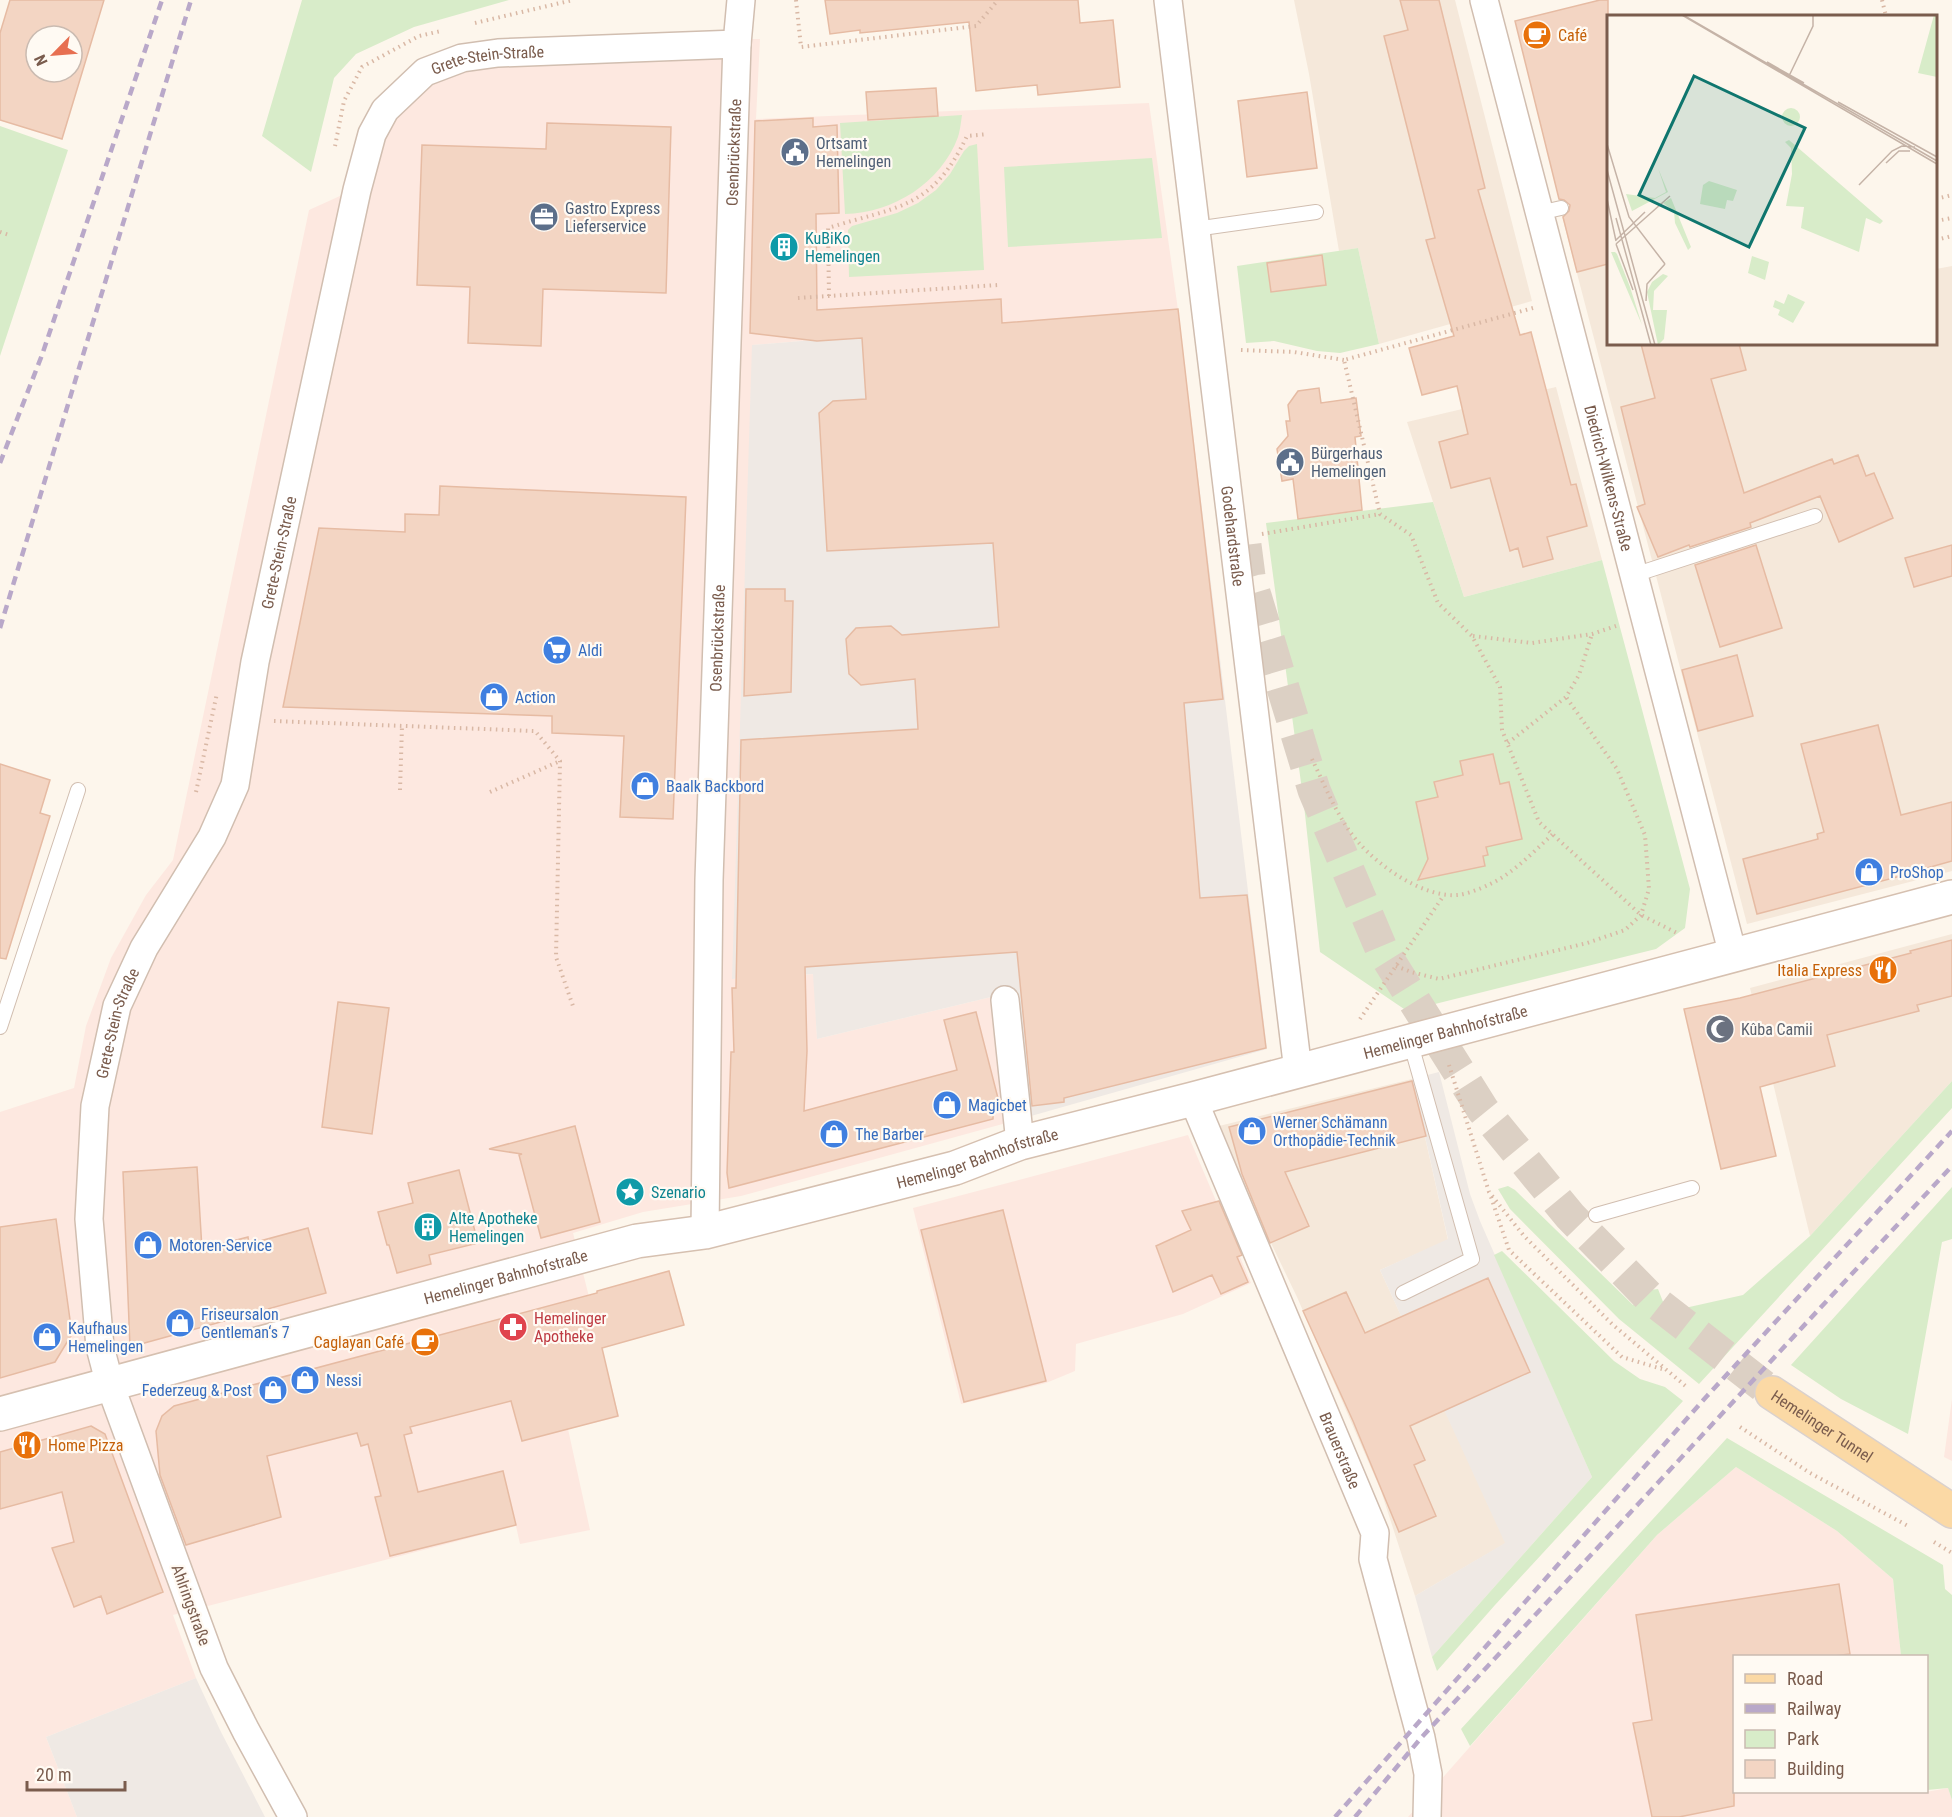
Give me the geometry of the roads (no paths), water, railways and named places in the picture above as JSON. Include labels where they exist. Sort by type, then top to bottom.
[{"type":"main road","name":"Hemelinger Tunnel","points":[[1952,1483],[1772,1393],[1952,1511]]},
{"type":"street","points":[[737,44],[741,0]]},
{"type":"street","name":"Godehardstraße","points":[[1168,0],[1298,1071]]},
{"type":"street","name":"Diedrich-Wilkens-Straße","points":[[1484,0],[1550,210],[1562,299],[1733,955]]},
{"type":"street","name":"Grete-Stein-Straße","points":[[110,1385],[100,1347],[88,1219],[95,1106],[117,1006],[144,948],[212,837],[235,785],[255,662],[357,190],[372,134],[385,110],[425,72],[462,58],[498,53],[737,44]]},
{"type":"street","name":"Osenbrückstraße","points":[[705,1232],[709,891],[737,44]]},
{"type":"street","name":"Hemelinger Bahnhofstraße","points":[[0,1413],[637,1241],[705,1232],[955,1168],[1020,1143],[1952,897]]},
{"type":"street","points":[[1005,1000],[1020,1143]]},
{"type":"street","name":"Brauerstraße","points":[[1193,1099],[1375,1533],[1373,1559],[1421,1738],[1428,1774],[1427,1817]]},
{"type":"street","name":"Ahlringstraße","points":[[110,1385],[214,1668],[293,1817]]},
{"type":"lane","points":[[1195,229],[1316,212]]},
{"type":"lane","points":[[1634,575],[1815,516]]},
{"type":"lane","points":[[0,1027],[78,790]]},
{"type":"lane","points":[[1404,1293],[1472,1260],[1424,1037]]},
{"type":"lane","points":[[1596,1215],[1692,1188]]},
{"type":"tunnel","points":[[1245,545],[1249,576],[1314,790],[1381,948],[1483,1110],[1570,1216],[1649,1297],[1772,1393]]},
{"type":"railway","points":[[0,463],[42,355],[162,0]]},
{"type":"railway","points":[[0,628],[191,0]]},
{"type":"railway","points":[[1335,1817],[1707,1396],[1952,1131]]},
{"type":"railway","points":[[1355,1817],[1421,1738],[1952,1166]]},
{"type":"place","name":"Café","points":[[1537,35]]},
{"type":"place","name":"Ortsamt Hemelingen","points":[[795,152]]},
{"type":"place","name":"Gastro Express Lieferservice","points":[[544,217]]},
{"type":"place","name":"KuBiKo Hemelingen","points":[[784,247]]},
{"type":"place","name":"Bürgerhaus Hemelingen","points":[[1290,462]]},
{"type":"place","name":"Aldi","points":[[557,650]]},
{"type":"place","name":"Action","points":[[494,697]]},
{"type":"place","name":"Baalk Backbord","points":[[645,786]]},
{"type":"place","name":"ProShop","points":[[1869,872]]},
{"type":"place","name":"Italia Express","points":[[1883,970]]},
{"type":"place","name":"Kûba Camii","points":[[1720,1029]]},
{"type":"place","name":"Magicbet","points":[[947,1105]]},
{"type":"place","name":"Werner Schämann Orthopädie-Technik","points":[[1252,1131]]},
{"type":"place","name":"The Barber","points":[[834,1134]]},
{"type":"place","name":"Szenario","points":[[630,1192]]},
{"type":"place","name":"Alte Apotheke Hemelingen","points":[[428,1227]]},
{"type":"place","name":"Motoren-Service","points":[[148,1245]]},
{"type":"place","name":"Friseursalon Gentleman‘s 7","points":[[180,1323]]},
{"type":"place","name":"Hemelinger Apotheke","points":[[513,1327]]},
{"type":"place","name":"Kaufhaus Hemelingen","points":[[47,1337]]},
{"type":"place","name":"Caglayan Café","points":[[425,1342]]},
{"type":"place","name":"Nessi","points":[[305,1380]]},
{"type":"place","name":"Federzeug & Post","points":[[273,1390]]},
{"type":"place","name":"Home Pizza","points":[[27,1445]]}]
